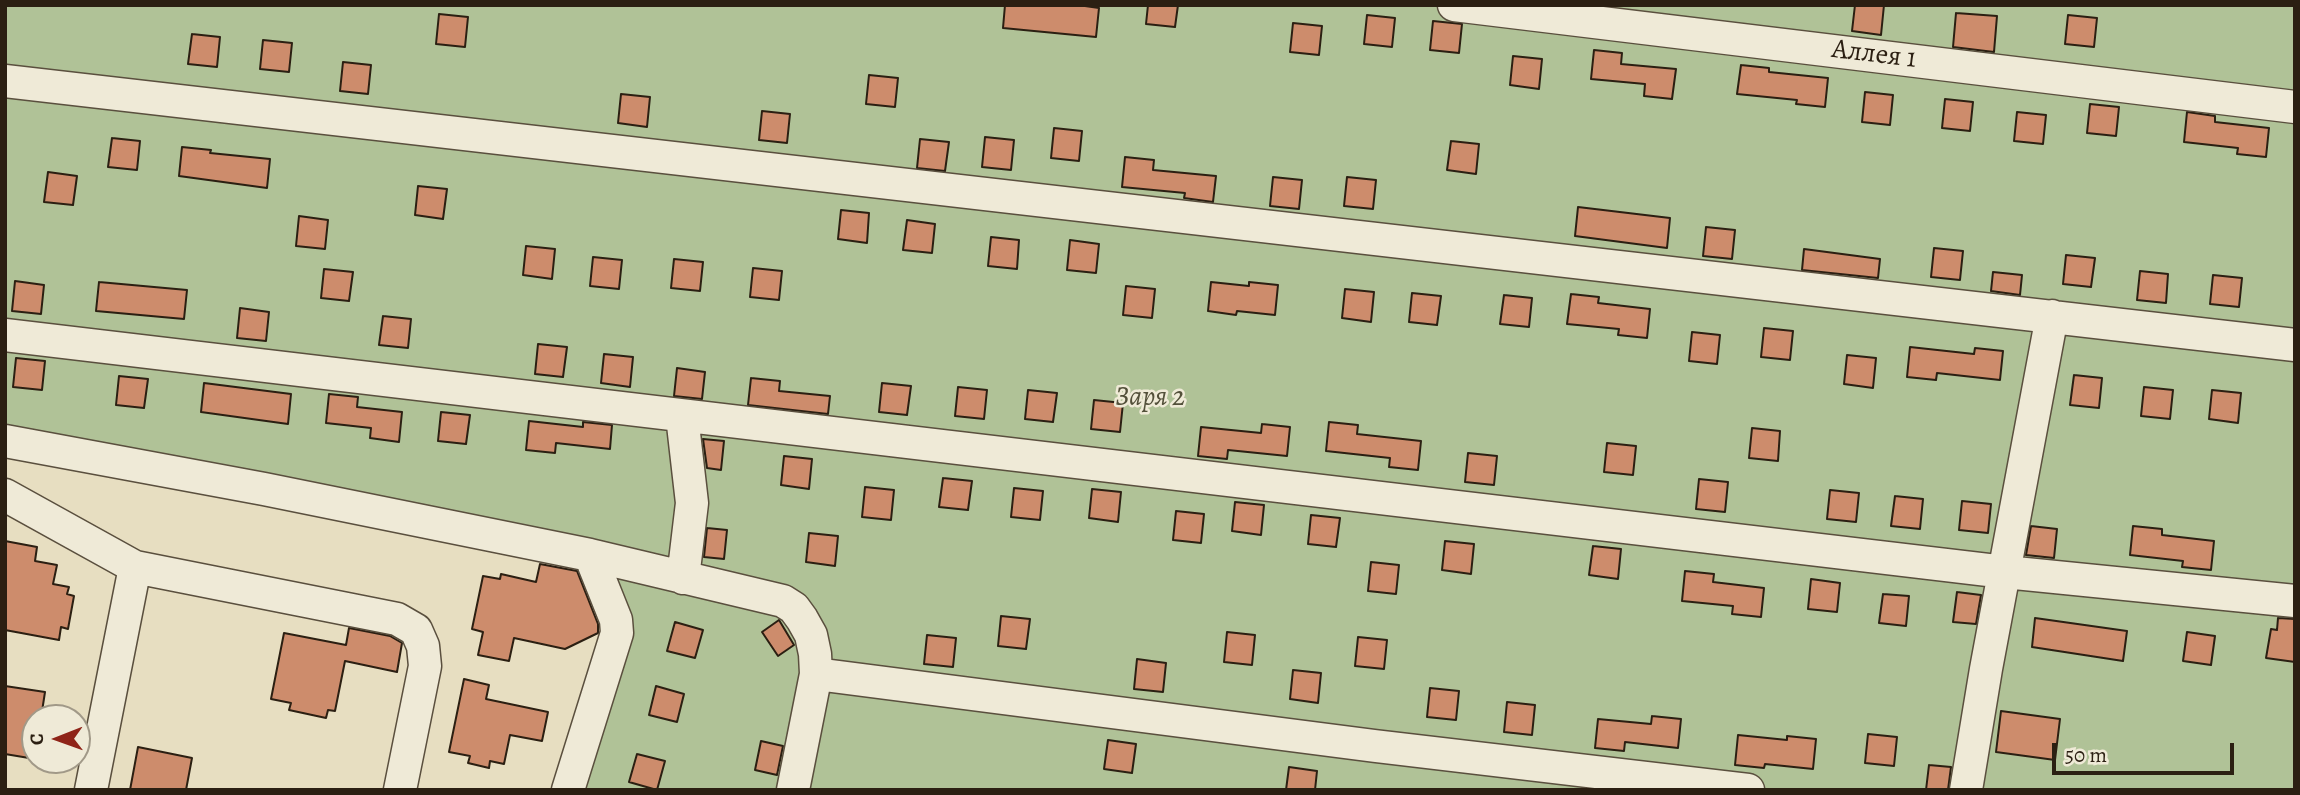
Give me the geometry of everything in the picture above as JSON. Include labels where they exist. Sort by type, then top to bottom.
[{"type":"street","name":"Аллея 1","points":[[1454,5],[2295,107]]},
{"type":"street","points":[[5,81],[2295,345]]},
{"type":"street","points":[[1966,790],[2052,316]]},
{"type":"street","points":[[5,335],[2005,572],[2295,601]]},
{"type":"street","points":[[682,415],[692,503],[683,578]]},
{"type":"street","points":[[5,441],[264,489],[590,555],[783,601],[794,608],[811,635],[816,674],[793,790]]},
{"type":"street","points":[[5,495],[135,567],[397,619],[416,630],[423,646],[425,666],[400,790]]},
{"type":"street","points":[[568,790],[617,633],[616,620],[590,555]]},
{"type":"street","points":[[91,790],[135,567]]},
{"type":"street","points":[[816,674],[1375,747],[1748,790]]},
{"type":"green space","name":"Заря 2","points":[[5,5],[2295,5],[2295,790],[558,790],[611,627],[581,563],[5,450]]},
{"type":"building","points":[[1005,5],[1078,5],[1099,8],[1096,37],[1003,28]]},
{"type":"building","points":[[1148,5],[1178,5],[1175,27],[1146,24]]},
{"type":"building","points":[[1855,5],[1884,5],[1881,35],[1852,31]]},
{"type":"building","points":[[1956,13],[1997,16],[1994,52],[1953,47]]},
{"type":"building","points":[[439,14],[468,17],[465,47],[436,44]]},
{"type":"building","points":[[1367,15],[1395,18],[1392,47],[1364,44]]},
{"type":"building","points":[[2068,15],[2097,18],[2094,47],[2065,44]]},
{"type":"building","points":[[1433,21],[1462,24],[1459,53],[1430,50]]},
{"type":"building","points":[[1293,23],[1322,26],[1319,55],[1290,52]]},
{"type":"building","points":[[192,34],[220,37],[217,67],[188,64]]},
{"type":"building","points":[[263,40],[292,43],[289,72],[260,69]]},
{"type":"building","points":[[1594,50],[1622,53],[1621,64],[1676,69],[1672,99],[1644,96],[1645,84],[1591,79]]},
{"type":"building","points":[[1513,56],[1542,59],[1539,89],[1510,85]]},
{"type":"building","points":[[343,62],[371,65],[368,94],[340,91]]},
{"type":"building","points":[[1741,65],[1769,68],[1769,72],[1828,78],[1825,107],[1796,104],[1797,100],[1737,94]]},
{"type":"building","points":[[869,75],[898,78],[895,107],[866,104]]},
{"type":"building","points":[[1865,92],[1893,95],[1890,125],[1862,122]]},
{"type":"building","points":[[621,94],[650,97],[647,127],[618,123]]},
{"type":"building","points":[[1945,99],[1973,102],[1970,131],[1942,128]]},
{"type":"building","points":[[2090,104],[2119,107],[2116,136],[2087,133]]},
{"type":"building","points":[[762,111],[790,114],[787,143],[759,140]]},
{"type":"building","points":[[2017,112],[2046,115],[2043,144],[2014,141]]},
{"type":"building","points":[[2187,112],[2215,116],[2215,122],[2269,128],[2266,157],[2237,154],[2238,148],[2184,142]]},
{"type":"building","points":[[1054,128],[1082,131],[1079,161],[1051,158]]},
{"type":"building","points":[[985,137],[1014,140],[1011,170],[982,167]]},
{"type":"building","points":[[112,138],[140,141],[137,170],[108,167]]},
{"type":"building","points":[[920,139],[949,142],[945,171],[917,168]]},
{"type":"building","points":[[1451,141],[1479,144],[1476,174],[1447,170]]},
{"type":"building","points":[[182,147],[211,150],[210,153],[270,159],[267,188],[179,176]]},
{"type":"building","points":[[1125,157],[1154,160],[1153,170],[1216,176],[1213,202],[1184,198],[1185,193],[1122,187]]},
{"type":"building","points":[[48,172],[77,176],[73,205],[44,202]]},
{"type":"building","points":[[1273,177],[1302,180],[1299,209],[1270,206]]},
{"type":"building","points":[[1347,177],[1376,180],[1373,209],[1344,206]]},
{"type":"building","points":[[418,186],[447,189],[443,219],[415,215]]},
{"type":"building","points":[[1578,207],[1670,218],[1667,248],[1575,236]]},
{"type":"building","points":[[841,210],[869,213],[867,243],[838,239]]},
{"type":"building","points":[[299,216],[328,220],[325,249],[296,246]]},
{"type":"building","points":[[907,220],[935,224],[932,253],[903,250]]},
{"type":"building","points":[[1706,227],[1735,230],[1732,259],[1703,256]]},
{"type":"building","points":[[991,237],[1019,240],[1017,269],[988,266]]},
{"type":"building","points":[[1070,240],[1099,244],[1096,273],[1067,270]]},
{"type":"building","points":[[526,246],[555,249],[552,279],[523,275]]},
{"type":"building","points":[[1934,248],[1963,251],[1960,280],[1931,277]]},
{"type":"building","points":[[1804,249],[1880,259],[1878,278],[1802,270]]},
{"type":"building","points":[[2066,255],[2095,258],[2091,287],[2063,284]]},
{"type":"building","points":[[593,257],[622,260],[619,289],[590,286]]},
{"type":"building","points":[[674,259],[703,262],[700,291],[671,288]]},
{"type":"building","points":[[753,268],[782,271],[779,300],[750,297]]},
{"type":"building","points":[[324,269],[353,272],[349,301],[321,298]]},
{"type":"building","points":[[2140,271],[2168,274],[2166,303],[2137,300]]},
{"type":"building","points":[[1993,272],[2022,275],[2020,295],[1991,291]]},
{"type":"building","points":[[2213,275],[2242,278],[2239,307],[2210,304]]},
{"type":"building","points":[[15,281],[44,285],[41,314],[12,311]]},
{"type":"building","points":[[99,282],[187,290],[184,319],[96,311]]},
{"type":"building","points":[[1211,282],[1249,286],[1249,282],[1278,285],[1275,315],[1237,311],[1236,315],[1208,311]]},
{"type":"building","points":[[1126,286],[1155,289],[1152,318],[1123,315]]},
{"type":"building","points":[[1345,289],[1374,292],[1371,322],[1342,318]]},
{"type":"building","points":[[1412,293],[1441,296],[1437,325],[1409,322]]},
{"type":"building","points":[[1571,294],[1599,297],[1598,303],[1650,309],[1647,338],[1618,335],[1619,329],[1567,324]]},
{"type":"building","points":[[1504,295],[1532,298],[1529,327],[1500,324]]},
{"type":"building","points":[[240,308],[269,312],[266,341],[237,338]]},
{"type":"building","points":[[383,316],[411,319],[408,348],[379,345]]},
{"type":"building","points":[[1764,328],[1793,331],[1790,360],[1761,357]]},
{"type":"building","points":[[1692,332],[1720,335],[1717,364],[1689,361]]},
{"type":"building","points":[[538,344],[567,347],[563,377],[535,374]]},
{"type":"building","points":[[1910,347],[1974,354],[1975,348],[2003,351],[2000,380],[1937,373],[1936,380],[1907,377]]},
{"type":"building","points":[[604,354],[633,357],[630,387],[601,383]]},
{"type":"building","points":[[1847,355],[1876,358],[1873,388],[1844,384]]},
{"type":"building","points":[[16,358],[45,361],[42,390],[13,387]]},
{"type":"building","points":[[677,368],[705,372],[702,399],[674,396]]},
{"type":"building","points":[[2074,375],[2102,378],[2099,408],[2070,405]]},
{"type":"building","points":[[119,376],[148,379],[144,408],[116,405]]},
{"type":"building","points":[[751,378],[780,381],[779,391],[830,396],[828,414],[748,405]]},
{"type":"building","points":[[204,383],[291,394],[288,424],[201,412]]},
{"type":"building","points":[[882,383],[911,386],[907,415],[879,412]]},
{"type":"building","points":[[958,387],[987,390],[984,419],[955,416]]},
{"type":"building","points":[[2144,387],[2173,390],[2170,419],[2141,416]]},
{"type":"building","points":[[1028,390],[1057,393],[1053,422],[1025,419]]},
{"type":"building","points":[[2212,390],[2241,393],[2238,423],[2209,419]]},
{"type":"building","points":[[329,394],[358,397],[357,407],[402,412],[399,442],[370,438],[371,428],[326,423]]},
{"type":"building","points":[[1094,400],[1123,403],[1120,432],[1091,429]]},
{"type":"building","points":[[441,412],[470,415],[466,444],[438,441]]},
{"type":"building","points":[[529,421],[583,427],[583,422],[612,425],[610,449],[556,443],[555,453],[526,450]]},
{"type":"building","points":[[1329,422],[1358,425],[1357,434],[1421,441],[1418,470],[1389,467],[1390,458],[1326,451]]},
{"type":"building","points":[[1262,424],[1290,427],[1287,456],[1228,450],[1227,459],[1198,456],[1201,427],[1261,433]]},
{"type":"building","points":[[1752,428],[1780,431],[1778,461],[1749,458]]},
{"type":"building","points":[[703,439],[724,441],[721,470],[707,468]]},
{"type":"building","points":[[1607,443],[1636,446],[1633,475],[1604,472]]},
{"type":"building","points":[[1468,453],[1497,456],[1494,485],[1465,482]]},
{"type":"building","points":[[784,456],[812,459],[809,489],[781,485]]},
{"type":"building","points":[[943,478],[972,481],[968,510],[939,507]]},
{"type":"building","points":[[1699,479],[1728,482],[1725,512],[1696,509]]},
{"type":"building","points":[[865,487],[894,490],[891,520],[862,517]]},
{"type":"building","points":[[1014,488],[1043,491],[1040,520],[1011,517]]},
{"type":"building","points":[[1092,489],[1121,492],[1118,522],[1089,518]]},
{"type":"building","points":[[1830,490],[1859,493],[1856,522],[1827,519]]},
{"type":"building","points":[[1895,496],[1923,499],[1920,529],[1891,526]]},
{"type":"building","points":[[1962,501],[1991,504],[1988,533],[1959,530]]},
{"type":"building","points":[[1235,502],[1264,505],[1261,535],[1232,531]]},
{"type":"building","points":[[1176,511],[1204,514],[1201,543],[1173,540]]},
{"type":"building","points":[[1311,515],[1340,518],[1336,547],[1308,544]]},
{"type":"building","points":[[2031,526],[2057,529],[2054,558],[2026,555]]},
{"type":"building","points":[[2133,526],[2162,529],[2162,535],[2214,541],[2211,570],[2182,567],[2183,561],[2130,555]]},
{"type":"building","points":[[707,528],[727,530],[724,559],[704,557]]},
{"type":"building","points":[[809,533],[838,536],[835,566],[806,562]]},
{"type":"building","points":[[5,541],[37,547],[35,561],[57,565],[53,584],[69,587],[67,594],[74,596],[68,629],[61,627],[59,640],[5,630]]},
{"type":"building","points":[[1445,541],[1474,544],[1471,574],[1442,570]]},
{"type":"building","points":[[1593,546],[1621,549],[1618,579],[1589,575]]},
{"type":"building","points":[[1371,562],[1399,565],[1396,594],[1368,591]]},
{"type":"building","points":[[540,564],[577,571],[598,624],[598,633],[565,649],[514,638],[509,661],[478,655],[483,632],[472,629],[483,576],[500,579],[501,574],[536,582]]},
{"type":"building","points":[[1685,571],[1714,574],[1713,582],[1764,588],[1761,617],[1732,614],[1733,606],[1682,601]]},
{"type":"building","points":[[1811,579],[1840,583],[1837,612],[1808,609]]},
{"type":"building","points":[[1957,592],[1981,595],[1976,624],[1953,622]]},
{"type":"building","points":[[1883,594],[1909,596],[1906,626],[1879,623]]},
{"type":"building","points":[[1001,616],[1030,619],[1026,649],[998,646]]},
{"type":"building","points":[[2035,618],[2127,631],[2123,661],[2032,647]]},
{"type":"building","points":[[2278,618],[2295,619],[2295,662],[2266,658],[2271,629],[2277,630]]},
{"type":"building","points":[[779,620],[794,645],[778,656],[762,632]]},
{"type":"building","points":[[675,622],[703,630],[695,658],[667,651]]},
{"type":"building","points":[[349,628],[390,636],[402,643],[397,672],[345,661],[335,711],[328,710],[326,718],[289,710],[291,703],[271,699],[284,633],[346,645]]},
{"type":"building","points":[[1227,632],[1255,635],[1252,665],[1224,662]]},
{"type":"building","points":[[2187,632],[2215,636],[2211,665],[2183,661]]},
{"type":"building","points":[[927,635],[956,638],[953,667],[924,664]]},
{"type":"building","points":[[1358,637],[1387,640],[1384,669],[1355,666]]},
{"type":"building","points":[[1137,659],[1166,663],[1163,692],[1134,689]]},
{"type":"building","points":[[1293,670],[1321,673],[1318,703],[1290,699]]},
{"type":"building","points":[[464,679],[489,685],[486,699],[548,712],[542,741],[510,735],[504,764],[490,761],[489,768],[468,763],[470,756],[449,752]]},
{"type":"building","points":[[5,686],[45,692],[43,704],[21,704],[21,757],[5,754]]},
{"type":"building","points":[[656,686],[684,694],[677,722],[649,715]]},
{"type":"building","points":[[1430,688],[1459,691],[1456,720],[1427,717]]},
{"type":"building","points":[[1507,702],[1535,705],[1532,735],[1504,732]]},
{"type":"building","points":[[2001,711],[2060,719],[2055,760],[1996,752]]},
{"type":"building","points":[[1652,716],[1681,719],[1678,748],[1625,742],[1624,751],[1595,748],[1598,719],[1651,724]]},
{"type":"building","points":[[1868,734],[1897,737],[1894,766],[1865,763]]},
{"type":"building","points":[[1738,735],[1787,740],[1787,736],[1816,739],[1813,769],[1765,764],[1764,768],[1735,765]]},
{"type":"building","points":[[1108,740],[1136,744],[1132,773],[1104,769]]},
{"type":"building","points":[[761,741],[783,746],[777,775],[755,770]]},
{"type":"building","points":[[138,747],[192,758],[186,790],[130,790]]},
{"type":"building","points":[[637,754],[665,761],[657,790],[629,782]]},
{"type":"building","points":[[1929,765],[1951,767],[1948,790],[1926,790]]},
{"type":"building","points":[[1289,767],[1317,771],[1315,790],[1286,790]]}]
